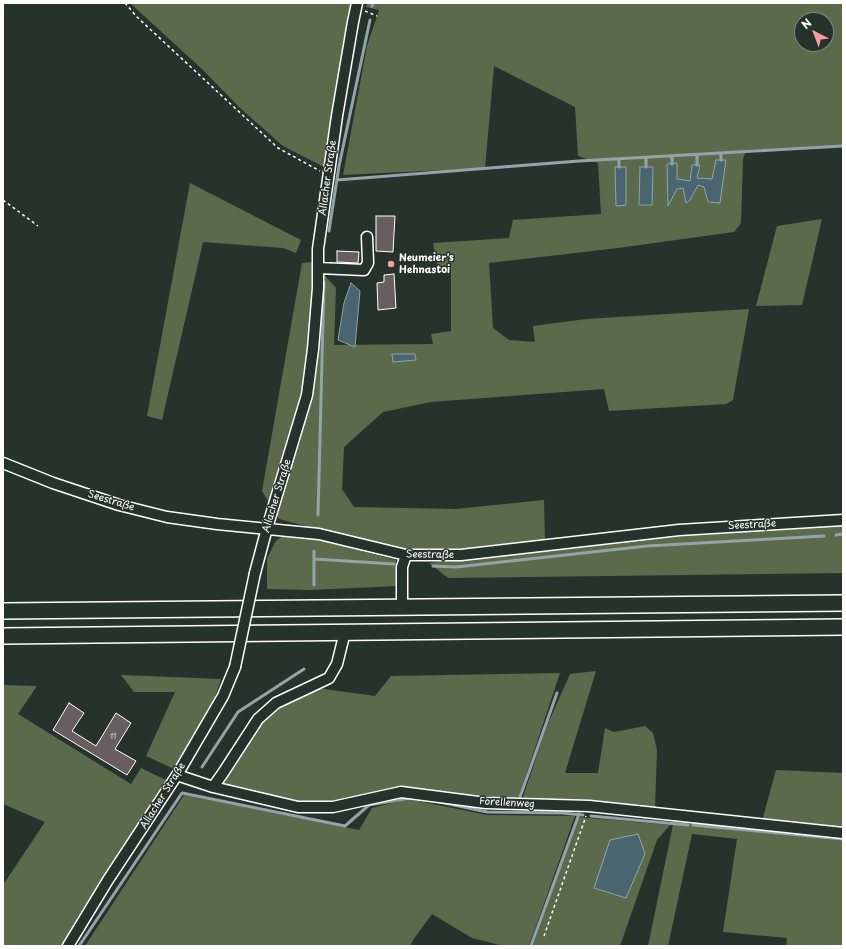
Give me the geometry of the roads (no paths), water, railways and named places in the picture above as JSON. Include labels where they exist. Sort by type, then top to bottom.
[{"type":"highway","points":[[3,611],[843,603]]},
{"type":"highway","points":[[3,636],[843,627]]},
{"type":"street","name":"Allacher Straße","points":[[68,946],[177,776],[223,696],[235,667],[255,573],[307,395],[314,341],[318,288],[318,249],[337,116],[357,5]]},
{"type":"street","points":[[318,268],[364,270],[368,263],[367,237]]},
{"type":"street","name":"Seestraße","points":[[3,463],[119,505],[167,517],[217,524],[319,534],[406,555],[461,555],[679,530],[843,520]]},
{"type":"street","points":[[402,607],[402,567],[406,555]]},
{"type":"street","points":[[213,787],[258,719],[276,703],[329,678],[337,664],[345,632]]},
{"type":"street","name":"Forellenweg","points":[[177,776],[213,787],[298,807],[333,807],[401,792],[486,803],[589,806],[843,833]]},
{"type":"water","points":[[716,160],[726,160],[720,203],[708,202],[704,187],[698,185],[690,200],[686,203],[683,188],[677,189],[668,206],[667,164],[677,163],[677,179],[690,181],[692,165],[700,165],[697,178],[712,179]]},
{"type":"water","points":[[615,167],[626,167],[626,205],[616,206]]},
{"type":"water","points":[[640,167],[653,167],[652,205],[639,205]]},
{"type":"water","points":[[351,283],[360,291],[355,347],[338,340],[344,303]]},
{"type":"water","points":[[392,354],[415,354],[416,360],[393,362]]},
{"type":"water","points":[[638,834],[645,854],[626,898],[594,888],[610,840]]},
{"type":"waterway","points":[[329,231],[339,166],[370,20]]},
{"type":"waterway","points":[[337,180],[579,161],[843,146]]},
{"type":"waterway","points":[[721,153],[721,160]]},
{"type":"waterway","points":[[697,155],[697,165]]},
{"type":"waterway","points":[[672,156],[672,164]]},
{"type":"waterway","points":[[646,158],[646,167]]},
{"type":"waterway","points":[[619,159],[619,167]]},
{"type":"waterway","points":[[318,515],[324,282]]},
{"type":"waterway","points":[[836,535],[843,534]]},
{"type":"waterway","points":[[433,566],[456,567],[647,546],[824,536]]},
{"type":"waterway","points":[[314,551],[314,585]]},
{"type":"waterway","points":[[314,559],[394,564]]},
{"type":"waterway","points":[[202,767],[238,712],[304,669]]},
{"type":"waterway","points":[[520,797],[557,693]]},
{"type":"waterway","points":[[79,946],[182,793],[345,826],[369,805],[410,798]]},
{"type":"waterway","points":[[435,801],[487,812],[562,813],[583,815]]},
{"type":"waterway","points":[[531,946],[579,814]]},
{"type":"waterway","points":[[591,816],[688,825]]},
{"type":"waterway","points":[[693,825],[843,839]]},
{"type":"place","name":"Neumeier's Hehnastoi","points":[[391,264]]}]
